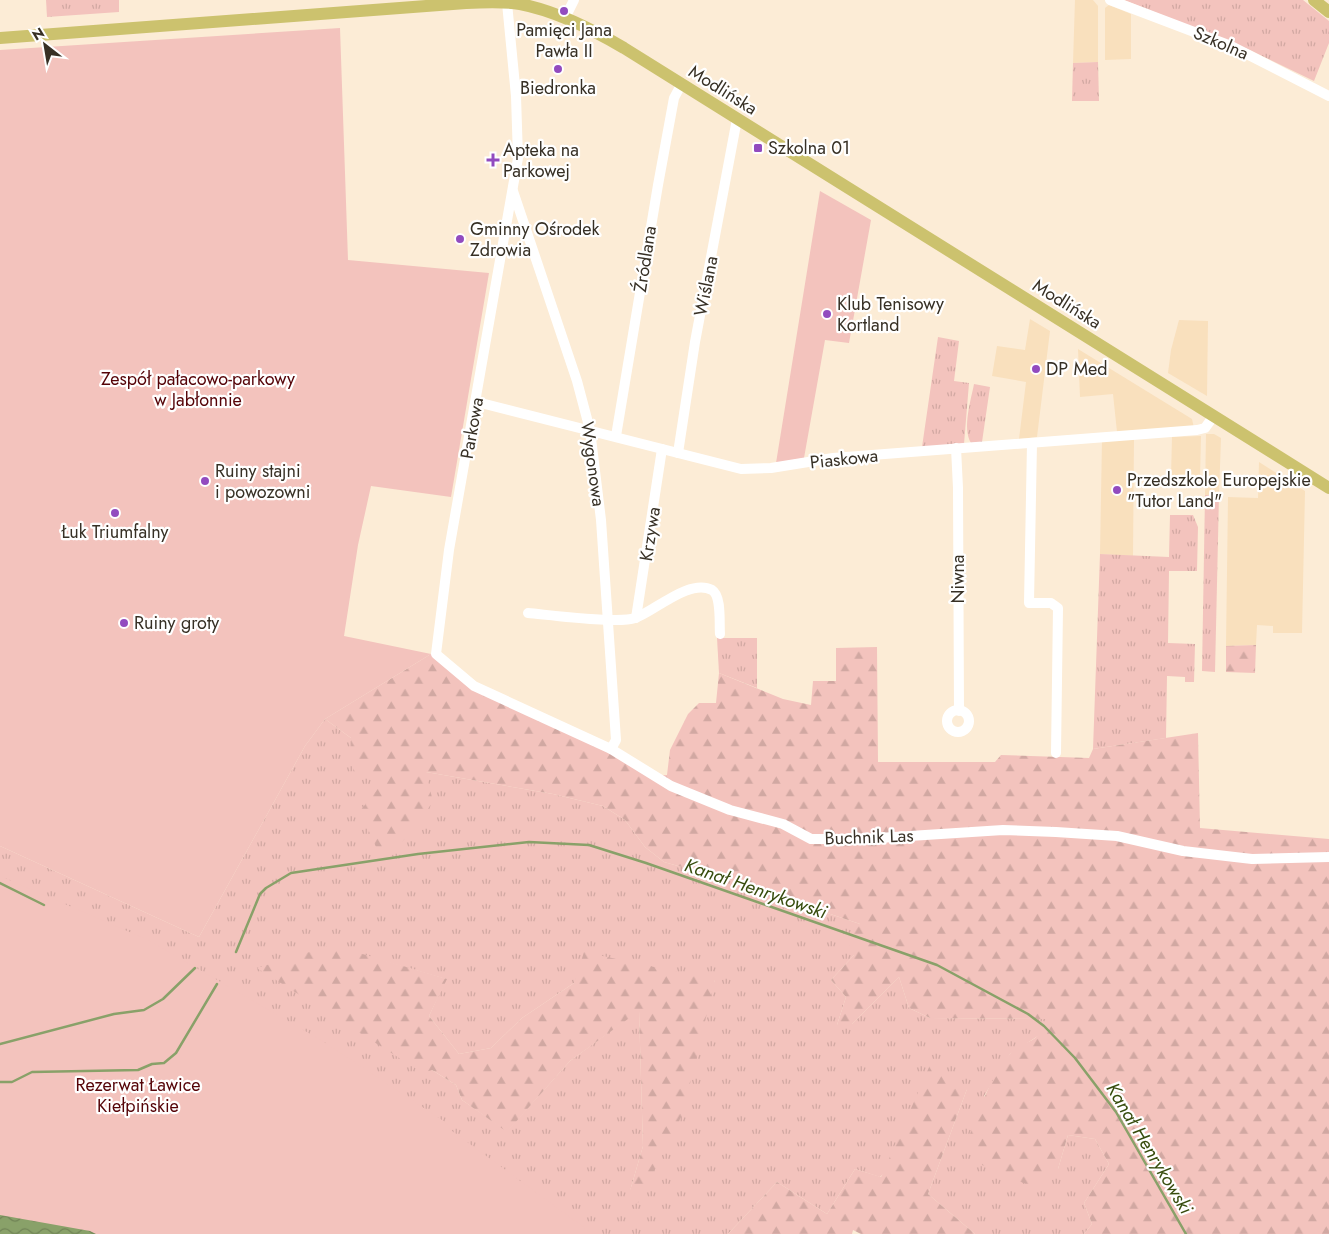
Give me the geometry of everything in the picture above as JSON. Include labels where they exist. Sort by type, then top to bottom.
[{"type":"main road","points":[[1314,0],[1329,12]]},
{"type":"main road","name":"Modlińska","points":[[0,36],[466,3],[507,3],[527,6],[565,18],[595,31],[1329,488]]},
{"type":"street","points":[[565,18],[574,0]]},
{"type":"street","name":"Szkolna","points":[[1110,0],[1231,46],[1308,83],[1329,96]]},
{"type":"street","name":"Parkowa","points":[[507,3],[518,143],[513,190],[477,402],[449,550],[436,654],[474,686],[612,748]]},
{"type":"street","name":"Źródlana","points":[[616,436],[674,98],[681,85]]},
{"type":"street","name":"Wiślana","points":[[678,453],[695,342],[737,119]]},
{"type":"street","name":"Wygonowa","points":[[513,190],[577,381],[590,430],[601,520],[606,619],[616,740],[612,748]]},
{"type":"street","name":"Piaskowa","points":[[477,402],[616,436],[721,466],[754,469],[833,458],[1197,430],[1205,428],[1213,417]]},
{"type":"street","points":[[1032,443],[1029,603],[1051,603],[1058,608],[1056,753]]},
{"type":"street","name":"Niwna","points":[[956,448],[959,711]]},
{"type":"street","name":"Krzywa","points":[[636,618],[662,449]]},
{"type":"street","points":[[528,613],[606,619],[636,618],[675,595],[699,589],[708,589],[714,592],[717,598],[720,634]]},
{"type":"street","name":"Buchnik Las","points":[[612,748],[671,786],[730,810],[783,824],[811,839],[863,839],[1003,830],[1117,836],[1183,851],[1233,857],[1272,860],[1329,858]]},
{"type":"shaded area","points":[[1075,0],[1093,0],[1098,6],[1098,62],[1073,63]]},
{"type":"shaded area","points":[[1109,5],[1131,14],[1131,59],[1105,60],[1105,8]]},
{"type":"shaded area","points":[[1030,319],[1050,331],[1037,437],[1019,439],[1026,382],[992,376],[997,346],[1025,350]]},
{"type":"shaded area","points":[[1179,320],[1208,321],[1207,396],[1168,373],[1171,350]]},
{"type":"shaded area","points":[[1078,349],[1192,419],[1194,428],[1117,432],[1113,394],[1080,397]]},
{"type":"shaded area","points":[[1206,434],[1214,434],[1221,438],[1219,495],[1205,495]]},
{"type":"shaded area","points":[[1201,436],[1200,478],[1171,477],[1172,437]]},
{"type":"shaded area","name":"Przedszkole Europejskie \"Tutor Land\"","points":[[1134,438],[1133,556],[1100,554],[1102,440]]},
{"type":"shaded area","points":[[1259,462],[1305,491],[1302,633],[1273,633],[1273,626],[1257,625],[1256,645],[1226,646],[1228,497],[1258,498]]},
{"type":"green space","points":[[46,0],[119,0],[119,12],[47,17]]},
{"type":"green space","points":[[1124,0],[1303,0],[1329,21],[1329,43],[1314,81],[1250,50]]},
{"type":"green space","name":"Zespół pałacowo-parkowy w Jabłonnie","points":[[340,28],[348,260],[489,273],[451,497],[371,486],[358,545],[344,636],[431,654],[325,719],[305,746],[199,937],[0,846],[0,50]]},
{"type":"green space","points":[[1098,62],[1099,101],[1072,101],[1073,63]]},
{"type":"green space","name":"Klub Tenisowy Kortland","points":[[820,191],[871,220],[849,343],[825,340],[804,458],[776,463]]},
{"type":"green space","points":[[938,337],[959,341],[954,381],[969,383],[964,444],[922,447]]},
{"type":"green space","points":[[974,384],[990,387],[982,442],[971,443],[968,437],[967,422]]},
{"type":"green space","points":[[1205,495],[1219,495],[1215,672],[1202,671]]},
{"type":"green space","points":[[1170,515],[1193,515],[1198,527],[1197,571],[1169,571],[1168,643],[1195,644],[1194,682],[1185,682],[1185,677],[1167,676],[1166,738],[1093,749],[1100,554],[1169,557]]},
{"type":"green space","points":[[717,638],[757,638],[757,688],[719,673]]},
{"type":"green space","points":[[1256,645],[1255,673],[1226,672],[1226,646]]},
{"type":"green space","points":[[877,647],[878,762],[995,762],[1001,755],[1089,758],[1093,749],[1198,733],[1200,828],[1329,839],[1329,1234],[1084,1234],[1092,1224],[1084,1203],[1109,1164],[1095,1139],[1068,1135],[1058,1169],[1028,1185],[982,1165],[966,1146],[974,1122],[995,1076],[1014,1050],[1039,1034],[1046,1019],[930,1018],[909,1008],[899,977],[851,1025],[837,1025],[846,997],[831,980],[854,955],[848,941],[860,924],[738,883],[664,862],[645,847],[625,820],[603,806],[553,794],[426,772],[433,802],[396,850],[376,847],[360,811],[384,781],[354,771],[351,738],[325,719],[431,654],[473,687],[614,753],[650,776],[667,775],[670,750],[688,714],[699,703],[716,703],[719,673],[783,699],[811,705],[813,681],[836,681],[836,648]]},
{"type":"green space","points":[[325,719],[351,738],[426,772],[553,794],[603,806],[625,820],[645,847],[664,862],[738,883],[860,924],[854,955],[831,980],[846,997],[837,1025],[852,1024],[899,977],[909,1008],[930,1018],[1047,1019],[1041,1034],[1010,1054],[984,1096],[1058,1169],[1068,1135],[1095,1139],[1109,1164],[1084,1203],[1092,1224],[1084,1234],[975,1234],[928,1194],[967,1089],[880,1177],[855,1169],[827,1214],[777,1182],[728,1234],[582,1234],[0,883],[0,846],[199,937],[305,746]],"holes":[[[332,946],[446,979],[429,1016],[459,1054],[491,1048],[522,1018],[574,983],[715,980],[630,1191],[643,1146],[639,1010],[570,1061],[507,1131],[462,1100],[456,1085],[432,1070]]]},
{"type":"green space","name":"Rezerwat Ławice Kiełpińskie","points":[[0,876],[148,940],[324,1042],[445,1122],[452,1131],[593,1234],[0,1234]]},
{"type":"green space","points":[[332,945],[447,979],[429,1016],[459,1054],[491,1048],[522,1018],[574,983],[584,952],[715,980],[683,1113],[638,1203],[630,1191],[643,1146],[639,1011],[570,1061],[507,1132],[462,1100],[456,1085],[432,1070],[423,1073],[257,968]]},
{"type":"green space","points":[[930,1065],[967,1089],[928,1194],[975,1234],[861,1234],[853,1230],[852,1234],[728,1234],[777,1182],[827,1214],[855,1169],[881,1177]]},
{"type":"water","points":[[0,1215],[90,1231],[96,1234],[0,1234]]},
{"type":"waterway","name":"Kanał Henrykowski","points":[[236,952],[260,894],[266,888],[291,873],[418,854],[529,842],[589,845],[646,863],[937,965],[1028,1014],[1044,1026],[1075,1058],[1116,1112],[1186,1234]]},
{"type":"waterway","points":[[0,883],[44,905]]},
{"type":"waterway","points":[[0,1044],[114,1014],[144,1010],[163,999],[195,968]]},
{"type":"waterway","name":"Kanał Henrykowski","points":[[0,1082],[12,1082],[32,1072],[138,1070],[152,1064],[164,1063],[176,1053],[217,984]]},
{"type":"place","name":"Pamięci Jana Pawła II","points":[[564,11]]},
{"type":"place","name":"Biedronka","points":[[558,69]]},
{"type":"place","name":"Szkolna 01","points":[[758,148]]},
{"type":"place","name":"Apteka na Parkowej","points":[[493,160]]},
{"type":"place","name":"Gminny Ośrodek Zdrowia","points":[[460,239]]},
{"type":"place","name":"Klub Tenisowy Kortland","points":[[827,314]]},
{"type":"place","name":"DP Med","points":[[1036,369]]},
{"type":"place","name":"Ruiny stajni i powozowni","points":[[205,481]]},
{"type":"place","name":"Przedszkole Europejskie \"Tutor Land\"","points":[[1117,490]]},
{"type":"place","name":"Łuk Triumfalny","points":[[115,513]]},
{"type":"place","name":"Ruiny groty","points":[[124,623]]}]
